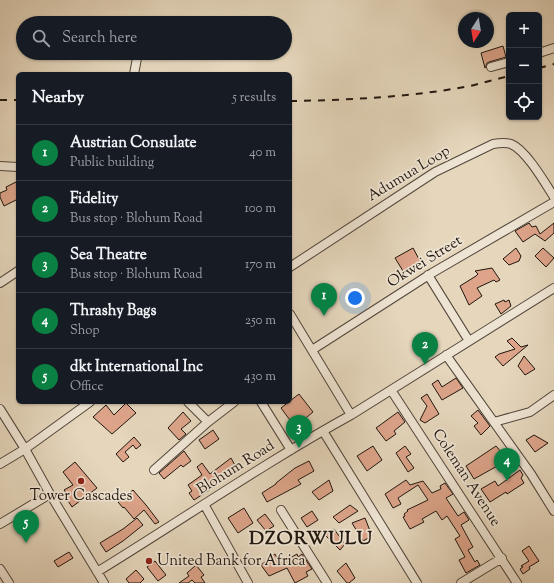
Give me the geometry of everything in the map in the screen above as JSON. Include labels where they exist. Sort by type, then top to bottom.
[{"type":"street","points":[[542,52],[554,48]]},
{"type":"street","points":[[134,72],[137,60]]},
{"type":"street","points":[[491,67],[506,63]]},
{"type":"street","name":"Adumua Loop","points":[[292,266],[435,172],[493,144],[501,142],[512,144],[518,149],[529,160],[554,197]]},
{"type":"street","points":[[0,166],[16,167]]},
{"type":"street","name":"Okwei Street","points":[[312,350],[428,275],[554,202]]},
{"type":"street","points":[[0,282],[16,272]]},
{"type":"street","points":[[428,275],[470,341]]},
{"type":"street","name":"Blohum Road","points":[[97,572],[204,504],[351,415],[554,288]]},
{"type":"street","points":[[292,317],[351,415]]},
{"type":"street","points":[[446,355],[531,474],[554,511]]},
{"type":"street","name":"Coleman Avenue","points":[[391,390],[517,583]]},
{"type":"street","points":[[494,422],[530,412],[554,395]]},
{"type":"street","points":[[0,464],[25,449],[87,404]]},
{"type":"street","points":[[190,404],[208,422]]},
{"type":"street","points":[[154,470],[208,422],[231,404]]},
{"type":"street","points":[[263,404],[291,450]]},
{"type":"street","points":[[0,409],[104,583]]},
{"type":"street","points":[[323,431],[416,583]]},
{"type":"street","points":[[0,524],[50,494]]},
{"type":"street","points":[[204,504],[248,583]]},
{"type":"street","points":[[281,510],[327,583]]},
{"type":"street","points":[[461,583],[502,558]]},
{"type":"street","points":[[0,569],[10,583]]},
{"type":"building","points":[[503,46],[506,57],[487,63],[485,68],[481,53]]},
{"type":"building","points":[[16,182],[16,200],[4,206],[0,193],[7,190],[6,187]]},
{"type":"building","points":[[529,223],[532,227],[536,226],[540,234],[554,223],[554,233],[545,241],[535,234],[523,242],[515,231]]},
{"type":"building","points":[[413,248],[420,261],[416,264],[419,268],[409,274],[407,269],[403,271],[395,258]]},
{"type":"building","points":[[516,248],[521,256],[519,261],[509,265],[503,259]]},
{"type":"building","points":[[543,248],[554,258],[546,267],[535,256]]},
{"type":"building","points":[[492,268],[500,280],[496,282],[494,280],[477,288],[482,296],[469,305],[460,286],[476,276],[478,274],[475,271]]},
{"type":"building","points":[[504,300],[505,302],[509,300],[511,306],[501,314],[495,304]]},
{"type":"building","points":[[512,338],[521,347],[528,345],[503,366],[495,357],[499,354],[515,349],[507,341]]},
{"type":"building","points":[[524,356],[535,369],[525,375],[518,366]]},
{"type":"building","points":[[456,378],[463,388],[442,400],[432,384],[438,380],[442,387]]},
{"type":"building","points":[[299,394],[313,412],[295,427],[281,408],[286,404],[292,404],[292,399]]},
{"type":"building","points":[[427,394],[439,414],[425,423],[420,420],[427,406],[421,398]]},
{"type":"building","points":[[125,404],[127,404],[136,413],[112,434],[93,417],[106,405],[114,415]]},
{"type":"building","points":[[478,410],[490,426],[481,435],[474,426],[478,423],[471,416]]},
{"type":"building","points":[[183,412],[191,421],[181,429],[186,434],[179,440],[168,428]]},
{"type":"building","points":[[398,412],[405,422],[394,431],[396,434],[386,441],[376,428]]},
{"type":"building","points":[[213,430],[219,439],[205,449],[199,440]]},
{"type":"building","points":[[534,435],[548,443],[535,452],[526,440]]},
{"type":"building","points":[[134,437],[141,445],[136,449],[133,445],[125,452],[129,457],[123,462],[116,454]]},
{"type":"building","points":[[373,446],[382,460],[367,471],[357,456]]},
{"type":"building","points":[[405,446],[411,454],[406,457],[414,468],[408,472],[396,453]]},
{"type":"building","points":[[496,446],[508,460],[474,479],[466,466]]},
{"type":"building","points":[[184,451],[191,461],[183,467],[181,465],[164,479],[159,473]]},
{"type":"building","points":[[231,458],[237,469],[215,483],[217,485],[194,500],[189,493],[192,491],[188,485],[202,475],[197,467],[202,463],[210,474]]},
{"type":"building","points":[[309,461],[314,471],[298,480],[301,484],[267,502],[262,493],[276,484],[295,468]]},
{"type":"building","name":"Tower Cascades","points":[[75,462],[97,488],[72,507],[65,496],[67,494],[64,490],[73,485],[63,472]]},
{"type":"building","points":[[520,470],[523,475],[521,478],[524,483],[507,494],[506,492],[490,502],[481,489],[495,481],[498,486]]},
{"type":"building","points":[[329,480],[333,491],[319,500],[312,492]]},
{"type":"building","points":[[406,480],[410,485],[423,481],[432,493],[441,489],[440,486],[445,483],[453,494],[446,498],[458,516],[464,512],[469,520],[461,525],[473,547],[468,550],[475,562],[477,560],[480,565],[466,573],[459,560],[465,557],[455,539],[460,536],[447,516],[442,520],[436,511],[422,519],[424,522],[410,529],[403,517],[405,516],[404,514],[408,511],[407,510],[428,500],[418,485],[398,498],[401,504],[393,508],[385,494]]},
{"type":"building","points":[[133,490],[159,522],[155,524],[144,510],[134,519],[118,502]]},
{"type":"building","points":[[350,505],[358,511],[339,523],[333,517]]},
{"type":"building","points":[[244,508],[253,523],[238,533],[228,518]]},
{"type":"building","points":[[312,511],[318,520],[307,527],[301,518]]},
{"type":"building","points":[[265,514],[274,526],[266,531],[257,520]]},
{"type":"building","points":[[137,518],[143,525],[106,552],[100,543],[123,529]]},
{"type":"building","points":[[365,518],[372,536],[363,541],[352,523]]},
{"type":"building","points":[[334,529],[345,544],[340,550],[325,535]]},
{"type":"building","points":[[529,546],[539,561],[529,567],[530,569],[523,574],[520,569],[523,567],[521,566],[529,561],[522,551]]},
{"type":"building","points":[[69,552],[73,558],[58,567],[54,561]]},
{"type":"building","points":[[275,554],[280,564],[297,554],[298,557],[302,554],[312,569],[306,572],[308,576],[295,583],[287,568],[269,576],[261,565]]},
{"type":"building","points":[[155,561],[166,575],[158,581],[147,567]]},
{"type":"building","points":[[346,563],[355,578],[349,583],[347,583],[337,571]]},
{"type":"building","points":[[196,565],[204,575],[201,577],[205,583],[195,583],[192,580],[188,583],[179,583],[189,576],[187,573]]},
{"type":"building","points":[[136,570],[144,579],[140,583],[129,583],[126,579]]},
{"type":"railway","points":[[542,67],[554,64]]},
{"type":"railway","points":[[292,101],[358,99],[426,93],[470,86],[506,77]]},
{"type":"railway","points":[[0,100],[16,100]]},
{"type":"place","name":"Austrian Consulate","points":[[324,316]]},
{"type":"place","name":"Fidelity","points":[[425,365]]},
{"type":"place","name":"Sea Theatre","points":[[299,448]]},
{"type":"place","name":"Tower Cascades","points":[[81,481]]},
{"type":"place","name":"Thrashy Bags","points":[[507,481]]},
{"type":"place","name":"dkt International Inc","points":[[26,543]]},
{"type":"place","name":"United Bank for Africa","points":[[149,561]]},
{"type":"district","name":"DZORWULU","points":[[311,539]]}]
